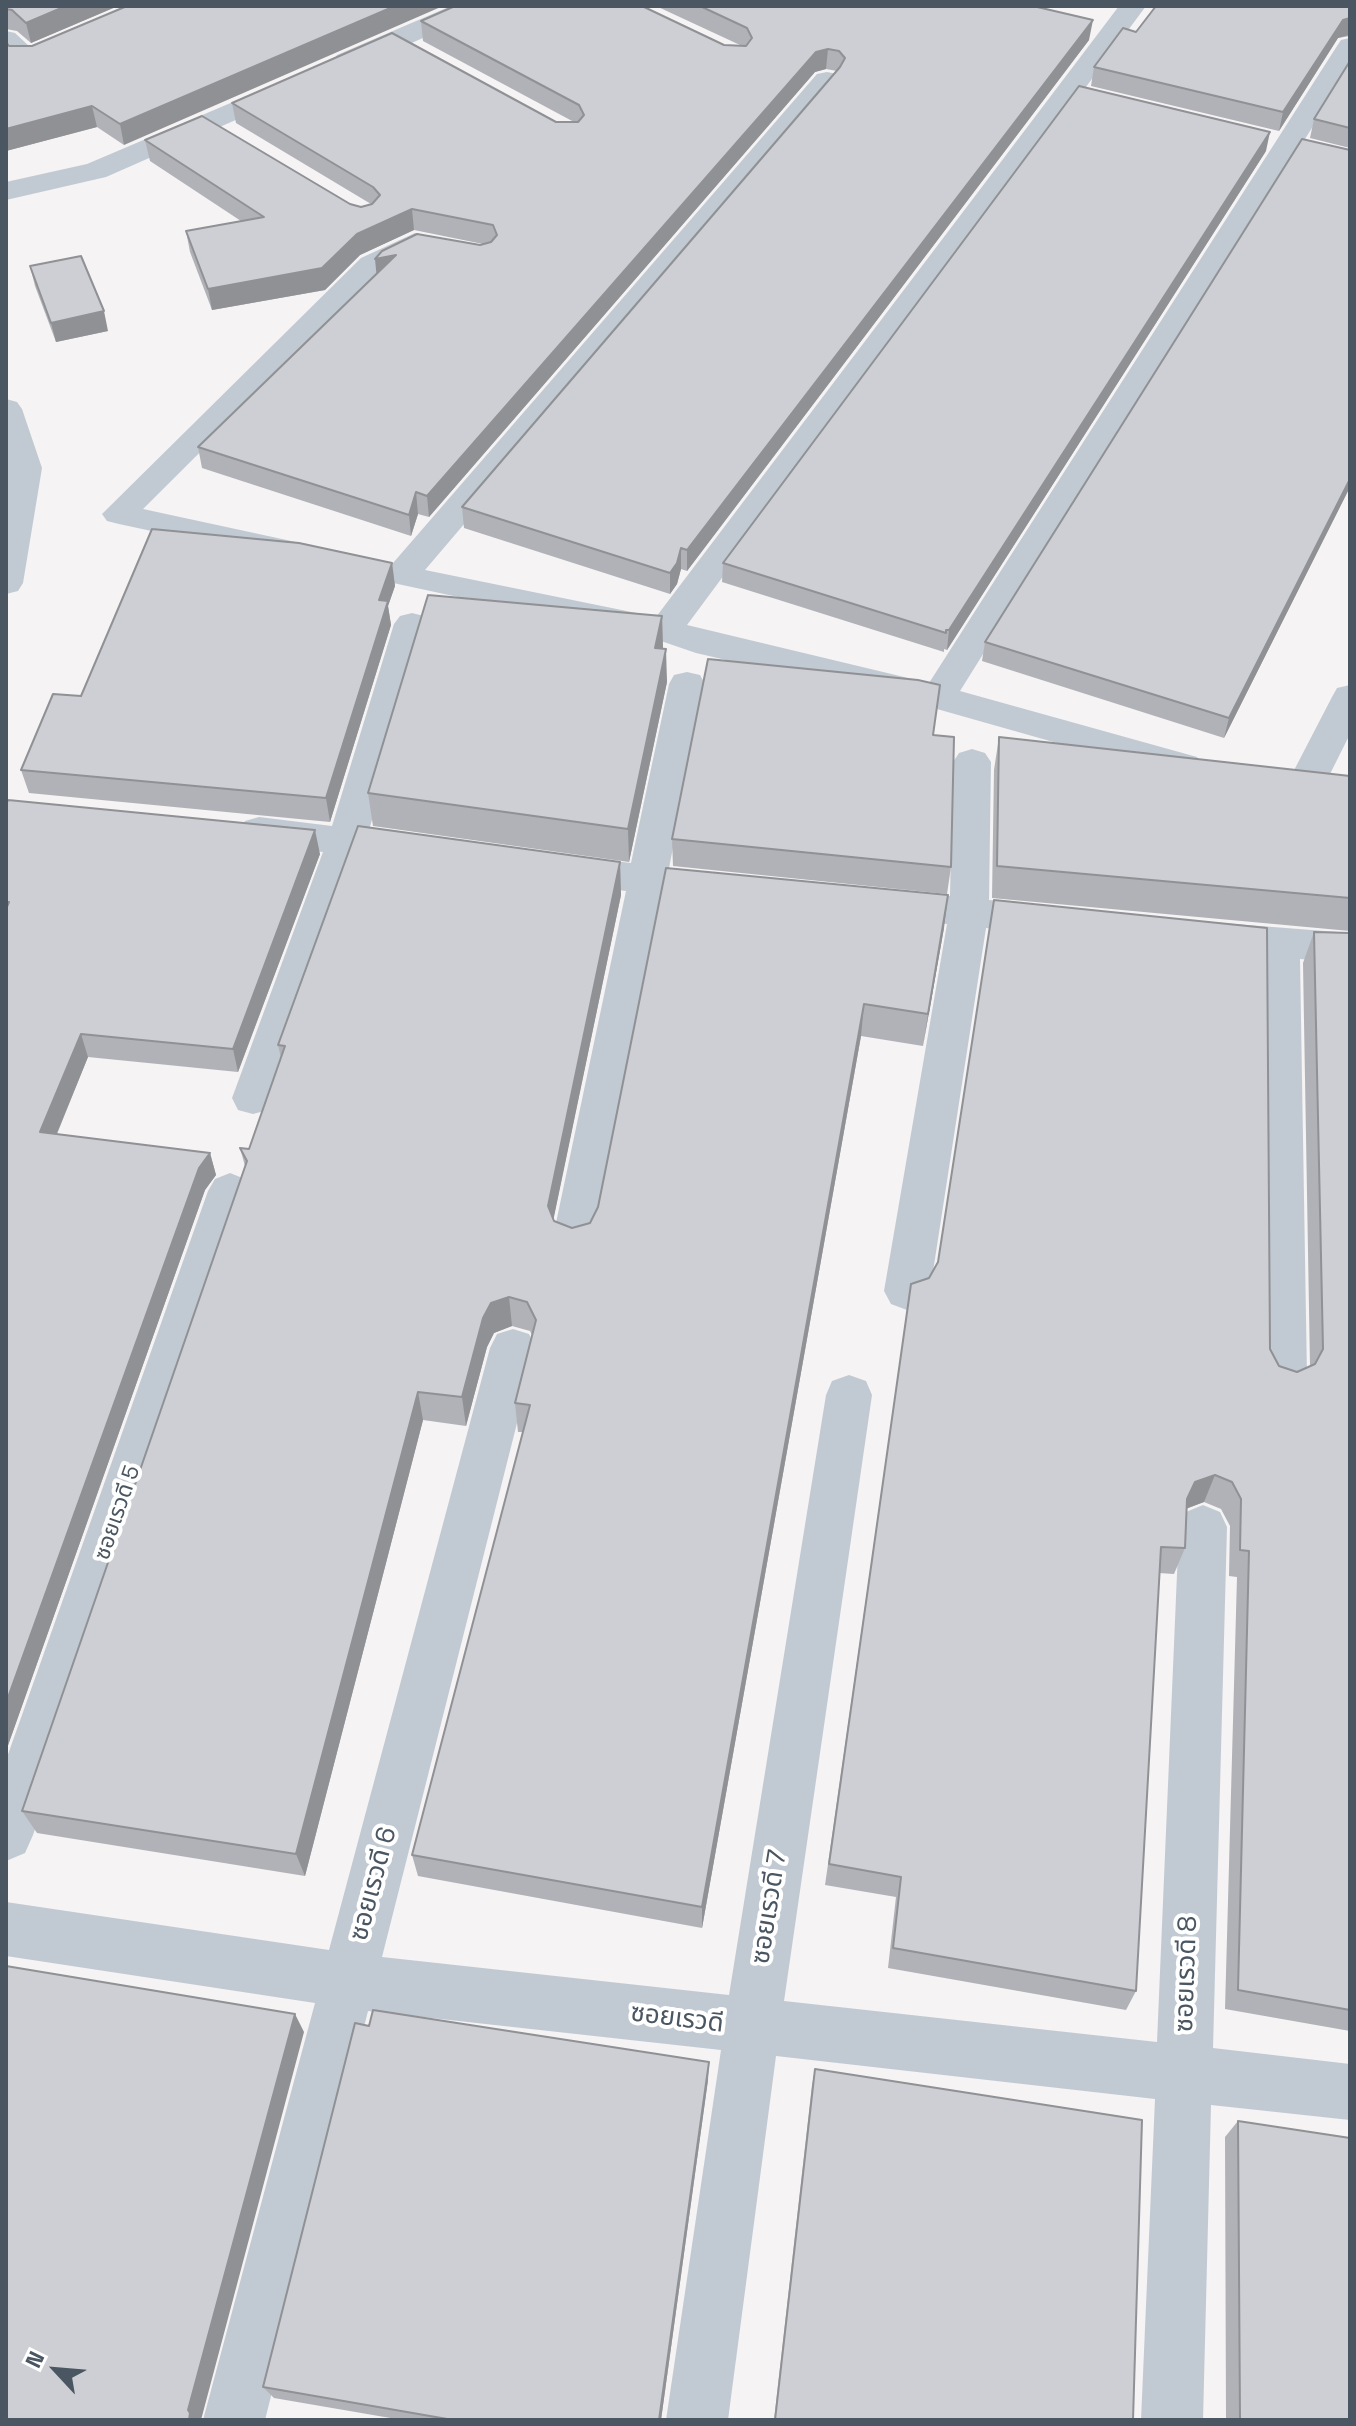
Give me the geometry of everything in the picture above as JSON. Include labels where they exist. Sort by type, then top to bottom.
[{"type":"street","points":[[6,39],[26,58],[148,6]]},
{"type":"street","points":[[6,191],[96,171],[473,6]]},
{"type":"street","points":[[665,630],[1084,95],[1133,6]]},
{"type":"street","points":[[395,40],[421,54]]},
{"type":"street","points":[[938,697],[1350,46]]},
{"type":"street","points":[[401,576],[827,80]]},
{"type":"street","points":[[208,122],[234,138]]},
{"type":"street","points":[[454,249],[415,242],[372,264],[119,514],[665,630],[696,641],[938,697],[1175,765],[1220,769]]},
{"type":"street","points":[[6,409],[25,468],[6,583]]},
{"type":"street","points":[[253,1098],[347,840],[412,624]]},
{"type":"street","points":[[575,1237],[687,684]]},
{"type":"street","points":[[1350,697],[1294,776],[1350,783]]},
{"type":"street","points":[[907,1291],[969,911],[972,762]]},
{"type":"street","points":[[223,828],[442,853]]},
{"type":"street","points":[[521,864],[646,881],[754,891]]},
{"type":"street","points":[[846,900],[1078,923]]},
{"type":"street","points":[[1171,933],[1350,948]]},
{"type":"street","points":[[1280,944],[1284,1377]]},
{"type":"street","name":"ซอยเรวดี 5","points":[[6,1835],[230,1191]]},
{"type":"street","name":"ซอยเรวดี 6","points":[[234,2420],[513,1348]]},
{"type":"street","name":"ซอยเรวดี 7","points":[[697,2420],[752,2027],[849,1395]]},
{"type":"street","name":"ซอยเรวดี 8","points":[[1172,2420],[1203,1527]]},
{"type":"street","name":"ซอยเรวดี","points":[[6,1929],[349,1981],[1350,2092]]},
{"type":"building","points":[[6,6],[66,6],[26,23]]},
{"type":"building","points":[[127,6],[395,6],[120,124],[92,106],[6,129],[6,42],[9,46],[32,46]]},
{"type":"building","points":[[455,6],[642,6],[724,45],[746,46],[752,38],[747,28],[700,6],[1033,6],[1093,20],[687,550],[681,548],[670,573],[462,507],[840,67],[845,58],[839,51],[828,49],[816,52],[427,496],[416,492],[409,515],[198,447],[396,255],[375,259],[382,251],[417,234],[480,245],[491,242],[497,235],[493,225],[412,209],[357,234],[322,268],[208,289],[186,231],[264,217],[145,140],[202,116],[350,204],[361,207],[372,204],[380,195],[373,187],[232,103],[392,33],[556,122],[578,122],[584,115],[579,105],[421,21]]},
{"type":"building","points":[[1156,6],[1350,6],[1350,18],[1343,20],[1283,112],[1094,67],[1123,28],[1136,32]]},
{"type":"building","points":[[1350,61],[1350,128],[1314,119]]},
{"type":"building","points":[[1079,86],[1270,132],[949,630],[946,633],[723,563]]},
{"type":"building","points":[[1302,139],[1350,150],[1350,479],[1229,718],[985,642]]},
{"type":"building","points":[[81,256],[104,311],[51,323],[30,266]]},
{"type":"building","points":[[152,529],[299,543],[392,563],[379,600],[388,601],[326,798],[21,770],[53,694],[81,696]]},
{"type":"building","points":[[428,595],[662,616],[655,648],[666,649],[628,829],[368,793]]},
{"type":"building","points":[[708,659],[918,680],[940,685],[933,735],[954,737],[951,867],[672,839]]},
{"type":"building","points":[[999,737],[1350,776],[1350,898],[997,866]]},
{"type":"building","points":[[8,800],[315,830],[233,1049],[81,1034],[40,1132],[210,1153],[199,1168],[6,1703],[6,909],[9,902],[6,902],[6,805]]},
{"type":"building","points":[[358,826],[620,862],[548,1206],[554,1221],[572,1228],[590,1223],[598,1207],[666,868],[948,895],[928,1014],[864,1004],[702,1907],[412,1855],[530,1405],[515,1403],[536,1320],[527,1302],[509,1297],[491,1303],[483,1318],[462,1397],[418,1392],[296,1854],[22,1811],[247,1161],[240,1148],[249,1149],[285,1046],[278,1045]]},
{"type":"building","points":[[994,900],[1267,928],[1270,1349],[1279,1366],[1297,1372],[1315,1364],[1323,1349],[1314,932],[1350,933],[1350,2010],[1238,1990],[1249,1551],[1240,1550],[1241,1499],[1232,1482],[1215,1475],[1195,1482],[1187,1499],[1185,1548],[1161,1547],[1136,1991],[893,1948],[901,1877],[829,1864],[911,1284],[929,1278],[938,1262]]},
{"type":"building","points":[[6,1966],[295,2014],[188,2410],[189,2420],[6,2420]]},
{"type":"building","points":[[373,2010],[709,2062],[659,2420],[453,2420],[263,2387],[355,2023],[369,2026]]},
{"type":"building","points":[[815,2069],[1142,2120],[1133,2420],[775,2420]]},
{"type":"building","points":[[1238,2121],[1350,2138],[1350,2420],[1240,2420]]}]
